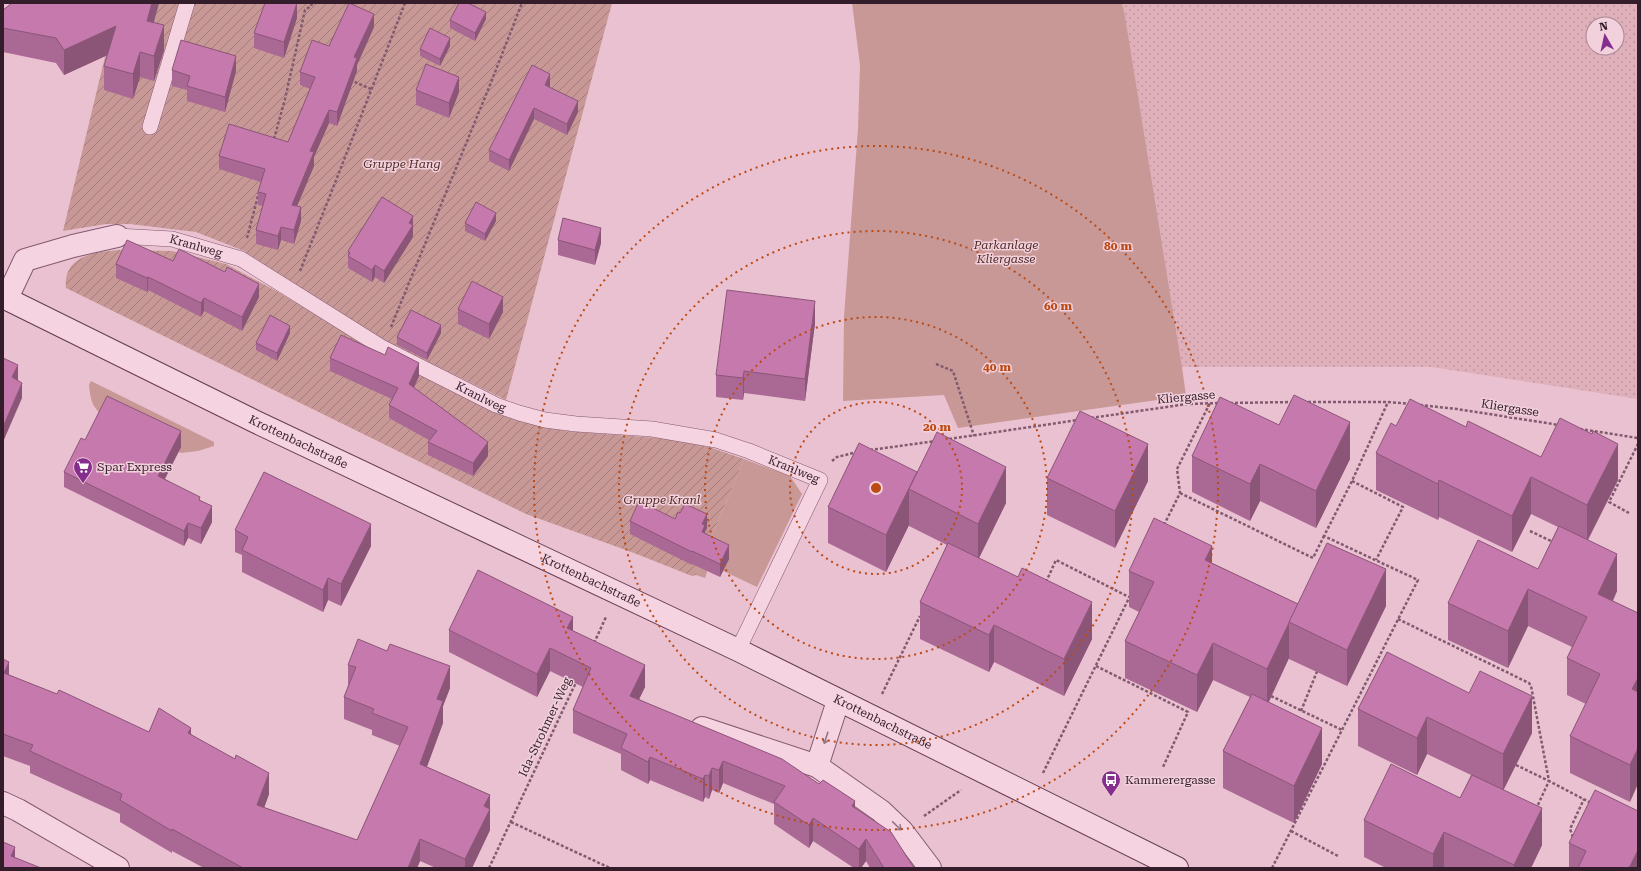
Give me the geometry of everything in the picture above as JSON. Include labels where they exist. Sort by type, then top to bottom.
[{"type":"main road","name":"Kranlweg","points":[[5,298],[25,260],[73,246],[117,236]]},
{"type":"main road","name":"Krottenbachstraße","points":[[5,298],[254,421],[738,650],[1177,868]]},
{"type":"main road","points":[[817,766],[838,700]]},
{"type":"main road","points":[[686,722],[817,766],[881,811],[902,831],[930,868]]},
{"type":"main road","points":[[3,803],[118,868]]},
{"type":"lane","points":[[150,127],[187,3]]},
{"type":"lane","name":"Kranlweg","points":[[117,236],[172,239],[241,259],[383,348],[496,405],[519,413],[545,420],[576,424],[652,429],[716,440],[749,451],[820,480],[738,650]]},
{"type":"path","points":[[272,144],[285,99],[305,10],[311,6],[312,3]]},
{"type":"path","points":[[291,291],[405,3]]},
{"type":"path","points":[[383,348],[522,3]]},
{"type":"path","points":[[348,80],[371,89]]},
{"type":"path","points":[[241,259],[260,190]]},
{"type":"path","points":[[936,364],[953,371],[974,436]]},
{"type":"path","name":"Kliergasse","points":[[1088,418],[1187,404],[1295,402]]},
{"type":"path","name":"Kliergasse","points":[[1303,402],[1388,402],[1457,409],[1559,426]]},
{"type":"path","points":[[1180,493],[1313,558],[1352,481],[1388,402]]},
{"type":"path","points":[[1163,527],[1180,493],[1178,469],[1210,403]]},
{"type":"path","points":[[948,440],[1081,420]]},
{"type":"path","points":[[1575,428],[1638,438]]},
{"type":"path","points":[[820,480],[830,462],[837,457],[848,454],[940,441]]},
{"type":"path","points":[[1629,513],[1609,502],[1638,444]]},
{"type":"path","points":[[1352,481],[1402,507],[1376,560]]},
{"type":"path","points":[[1530,531],[1557,544]]},
{"type":"path","points":[[1272,868],[1418,580],[1324,536]]},
{"type":"path","points":[[1044,586],[1056,560],[1129,597]]},
{"type":"path","points":[[1031,796],[1133,590]]},
{"type":"path","points":[[591,650],[617,592]]},
{"type":"path","points":[[871,716],[920,616]]},
{"type":"path","points":[[1398,619],[1522,680],[1531,686],[1549,781],[1532,816]]},
{"type":"path","points":[[1096,666],[1188,712],[1163,767]]},
{"type":"path","points":[[1301,711],[1318,669]]},
{"type":"path","name":"Ida-Strohmer-Weg","points":[[489,868],[578,678]]},
{"type":"path","points":[[1271,696],[1342,730]]},
{"type":"path","points":[[1516,765],[1597,806]]},
{"type":"path","points":[[902,831],[985,773]]},
{"type":"path","points":[[1574,841],[1570,829],[1584,800]]},
{"type":"path","points":[[511,822],[610,868]]},
{"type":"path","points":[[1291,832],[1338,856]]},
{"type":"shaded area","points":[[1122,3],[1638,3],[1638,399],[1432,367],[1182,367]]},
{"type":"green space","name":"Gruppe Hang","points":[[118,3],[612,3],[506,400],[385,341],[294,285],[244,251],[196,232],[130,224],[106,224],[63,231]]},
{"type":"green space","name":"Parkanlage Kliergasse","points":[[852,3],[1122,3],[1186,396],[958,428],[944,395],[843,401],[844,317],[858,129],[860,65]]},
{"type":"green space","name":"Gruppe Kranl","points":[[120,250],[172,251],[226,264],[278,292],[389,359],[511,419],[566,431],[671,439],[712,448],[744,459],[696,575],[692,576],[634,553],[526,514],[66,288],[66,277],[70,268],[75,262],[92,254]]},
{"type":"green space","points":[[91,381],[214,442],[214,446],[198,451],[181,453],[100,413],[95,407],[90,393],[89,385]]},
{"type":"green space","points":[[744,459],[790,476],[802,494],[757,587],[717,568],[708,569],[705,578],[696,575]]},
{"type":"building","points":[[12,3],[152,3],[147,21],[164,25],[154,56],[140,52],[133,74],[104,66],[116,26],[64,50],[56,38],[3,28],[3,10]]},
{"type":"building","points":[[265,3],[297,3],[284,42],[254,33]]},
{"type":"building","points":[[349,3],[374,14],[354,57],[357,58],[337,112],[329,110],[310,151],[314,152],[292,205],[301,207],[294,230],[281,227],[278,236],[256,230],[266,194],[258,192],[265,169],[219,156],[229,124],[288,142],[315,77],[300,72],[312,40],[329,46]]},
{"type":"building","points":[[459,3],[468,3],[486,12],[475,33],[450,20]]},
{"type":"building","points":[[430,28],[450,38],[440,59],[420,49]]},
{"type":"building","points":[[181,40],[236,56],[225,97],[187,86],[190,76],[172,70]]},
{"type":"building","points":[[426,64],[459,77],[449,103],[416,90]]},
{"type":"building","points":[[532,65],[550,74],[545,85],[578,101],[567,124],[534,108],[509,160],[489,150]]},
{"type":"building","points":[[382,197],[413,216],[409,223],[413,225],[384,271],[375,265],[372,270],[348,256],[350,253],[348,251]]},
{"type":"building","points":[[476,202],[496,213],[485,234],[465,223]]},
{"type":"building","points":[[563,218],[601,228],[595,250],[558,240]]},
{"type":"building","points":[[127,240],[173,261],[179,249],[225,272],[227,267],[259,284],[242,317],[204,298],[201,303],[148,277],[147,278],[116,264]]},
{"type":"building","points":[[472,281],[503,297],[489,324],[458,309]]},
{"type":"building","points":[[727,290],[815,301],[805,379],[744,371],[743,378],[716,375]]},
{"type":"building","points":[[411,310],[441,325],[427,353],[397,337]]},
{"type":"building","points":[[270,315],[290,326],[277,353],[256,343]]},
{"type":"building","points":[[341,335],[385,355],[388,347],[419,363],[409,384],[488,442],[473,463],[428,442],[437,431],[389,405],[398,388],[330,358]]},
{"type":"building","points":[[3,358],[18,365],[12,377],[22,383],[3,427]]},
{"type":"building","points":[[1294,395],[1350,422],[1316,491],[1260,464],[1250,484],[1192,456],[1220,397],[1279,425]]},
{"type":"building","points":[[107,396],[181,431],[158,476],[200,497],[199,500],[212,506],[201,528],[188,523],[184,531],[64,472],[81,438],[85,440]]},
{"type":"building","points":[[1410,399],[1466,427],[1468,421],[1541,457],[1560,418],[1592,434],[1593,431],[1618,444],[1587,505],[1531,477],[1512,516],[1439,480],[1438,484],[1376,453],[1391,423],[1396,426]]},
{"type":"building","points":[[1080,411],[1148,444],[1115,511],[1047,478]]},
{"type":"building","points":[[937,432],[1006,467],[978,524],[909,489]]},
{"type":"building","points":[[859,443],[917,472],[886,535],[828,507]]},
{"type":"building","points":[[264,472],[371,524],[341,584],[328,578],[323,590],[242,550],[248,537],[235,530]]},
{"type":"building","points":[[639,501],[675,519],[678,512],[680,513],[685,504],[707,514],[702,524],[705,525],[702,532],[729,545],[720,564],[692,552],[630,521]]},
{"type":"building","points":[[1154,518],[1212,546],[1205,560],[1298,604],[1267,669],[1213,643],[1197,675],[1125,641],[1154,582],[1129,571]]},
{"type":"building","points":[[1559,526],[1617,554],[1598,594],[1638,613],[1638,678],[1632,689],[1638,692],[1638,748],[1630,765],[1570,736],[1600,674],[1567,658],[1587,617],[1528,589],[1508,631],[1448,603],[1478,540],[1538,569]]},
{"type":"building","points":[[948,543],[1018,577],[1022,568],[1092,602],[1064,659],[994,625],[989,635],[920,602]]},
{"type":"building","points":[[1327,543],[1386,569],[1347,650],[1289,622]]},
{"type":"building","points":[[478,570],[573,617],[567,628],[645,665],[630,696],[782,759],[819,784],[823,780],[855,801],[852,806],[891,832],[914,868],[884,868],[866,839],[859,849],[813,818],[809,825],[774,802],[785,786],[723,761],[719,770],[712,768],[709,776],[705,775],[703,779],[650,757],[648,762],[621,748],[627,734],[573,710],[591,668],[550,648],[537,674],[449,630]]},
{"type":"building","points":[[358,639],[387,651],[390,644],[450,666],[437,699],[443,701],[420,764],[490,795],[484,806],[490,809],[465,859],[420,839],[408,868],[243,868],[172,829],[172,831],[120,800],[122,794],[30,751],[33,745],[3,734],[3,659],[9,662],[4,673],[57,694],[59,690],[149,732],[159,708],[191,728],[188,733],[235,759],[236,755],[269,773],[257,805],[357,840],[408,727],[372,713],[374,709],[344,697],[356,667],[348,665]]},
{"type":"building","points":[[1387,652],[1469,693],[1480,671],[1532,696],[1503,754],[1427,717],[1417,738],[1358,709]]},
{"type":"building","points":[[1252,694],[1322,728],[1294,786],[1223,751]]},
{"type":"building","points":[[1391,764],[1460,798],[1472,775],[1542,808],[1514,865],[1444,832],[1433,854],[1364,820]]},
{"type":"building","points":[[1595,790],[1638,811],[1638,850],[1629,868],[1578,868],[1586,851],[1569,843]]},
{"type":"building","points":[[3,842],[15,847],[11,856],[41,868],[3,868]]},
{"type":"place","name":"Spar Express","points":[[83,484]]},
{"type":"place","name":"Kammerergasse","points":[[1111,797]]}]
